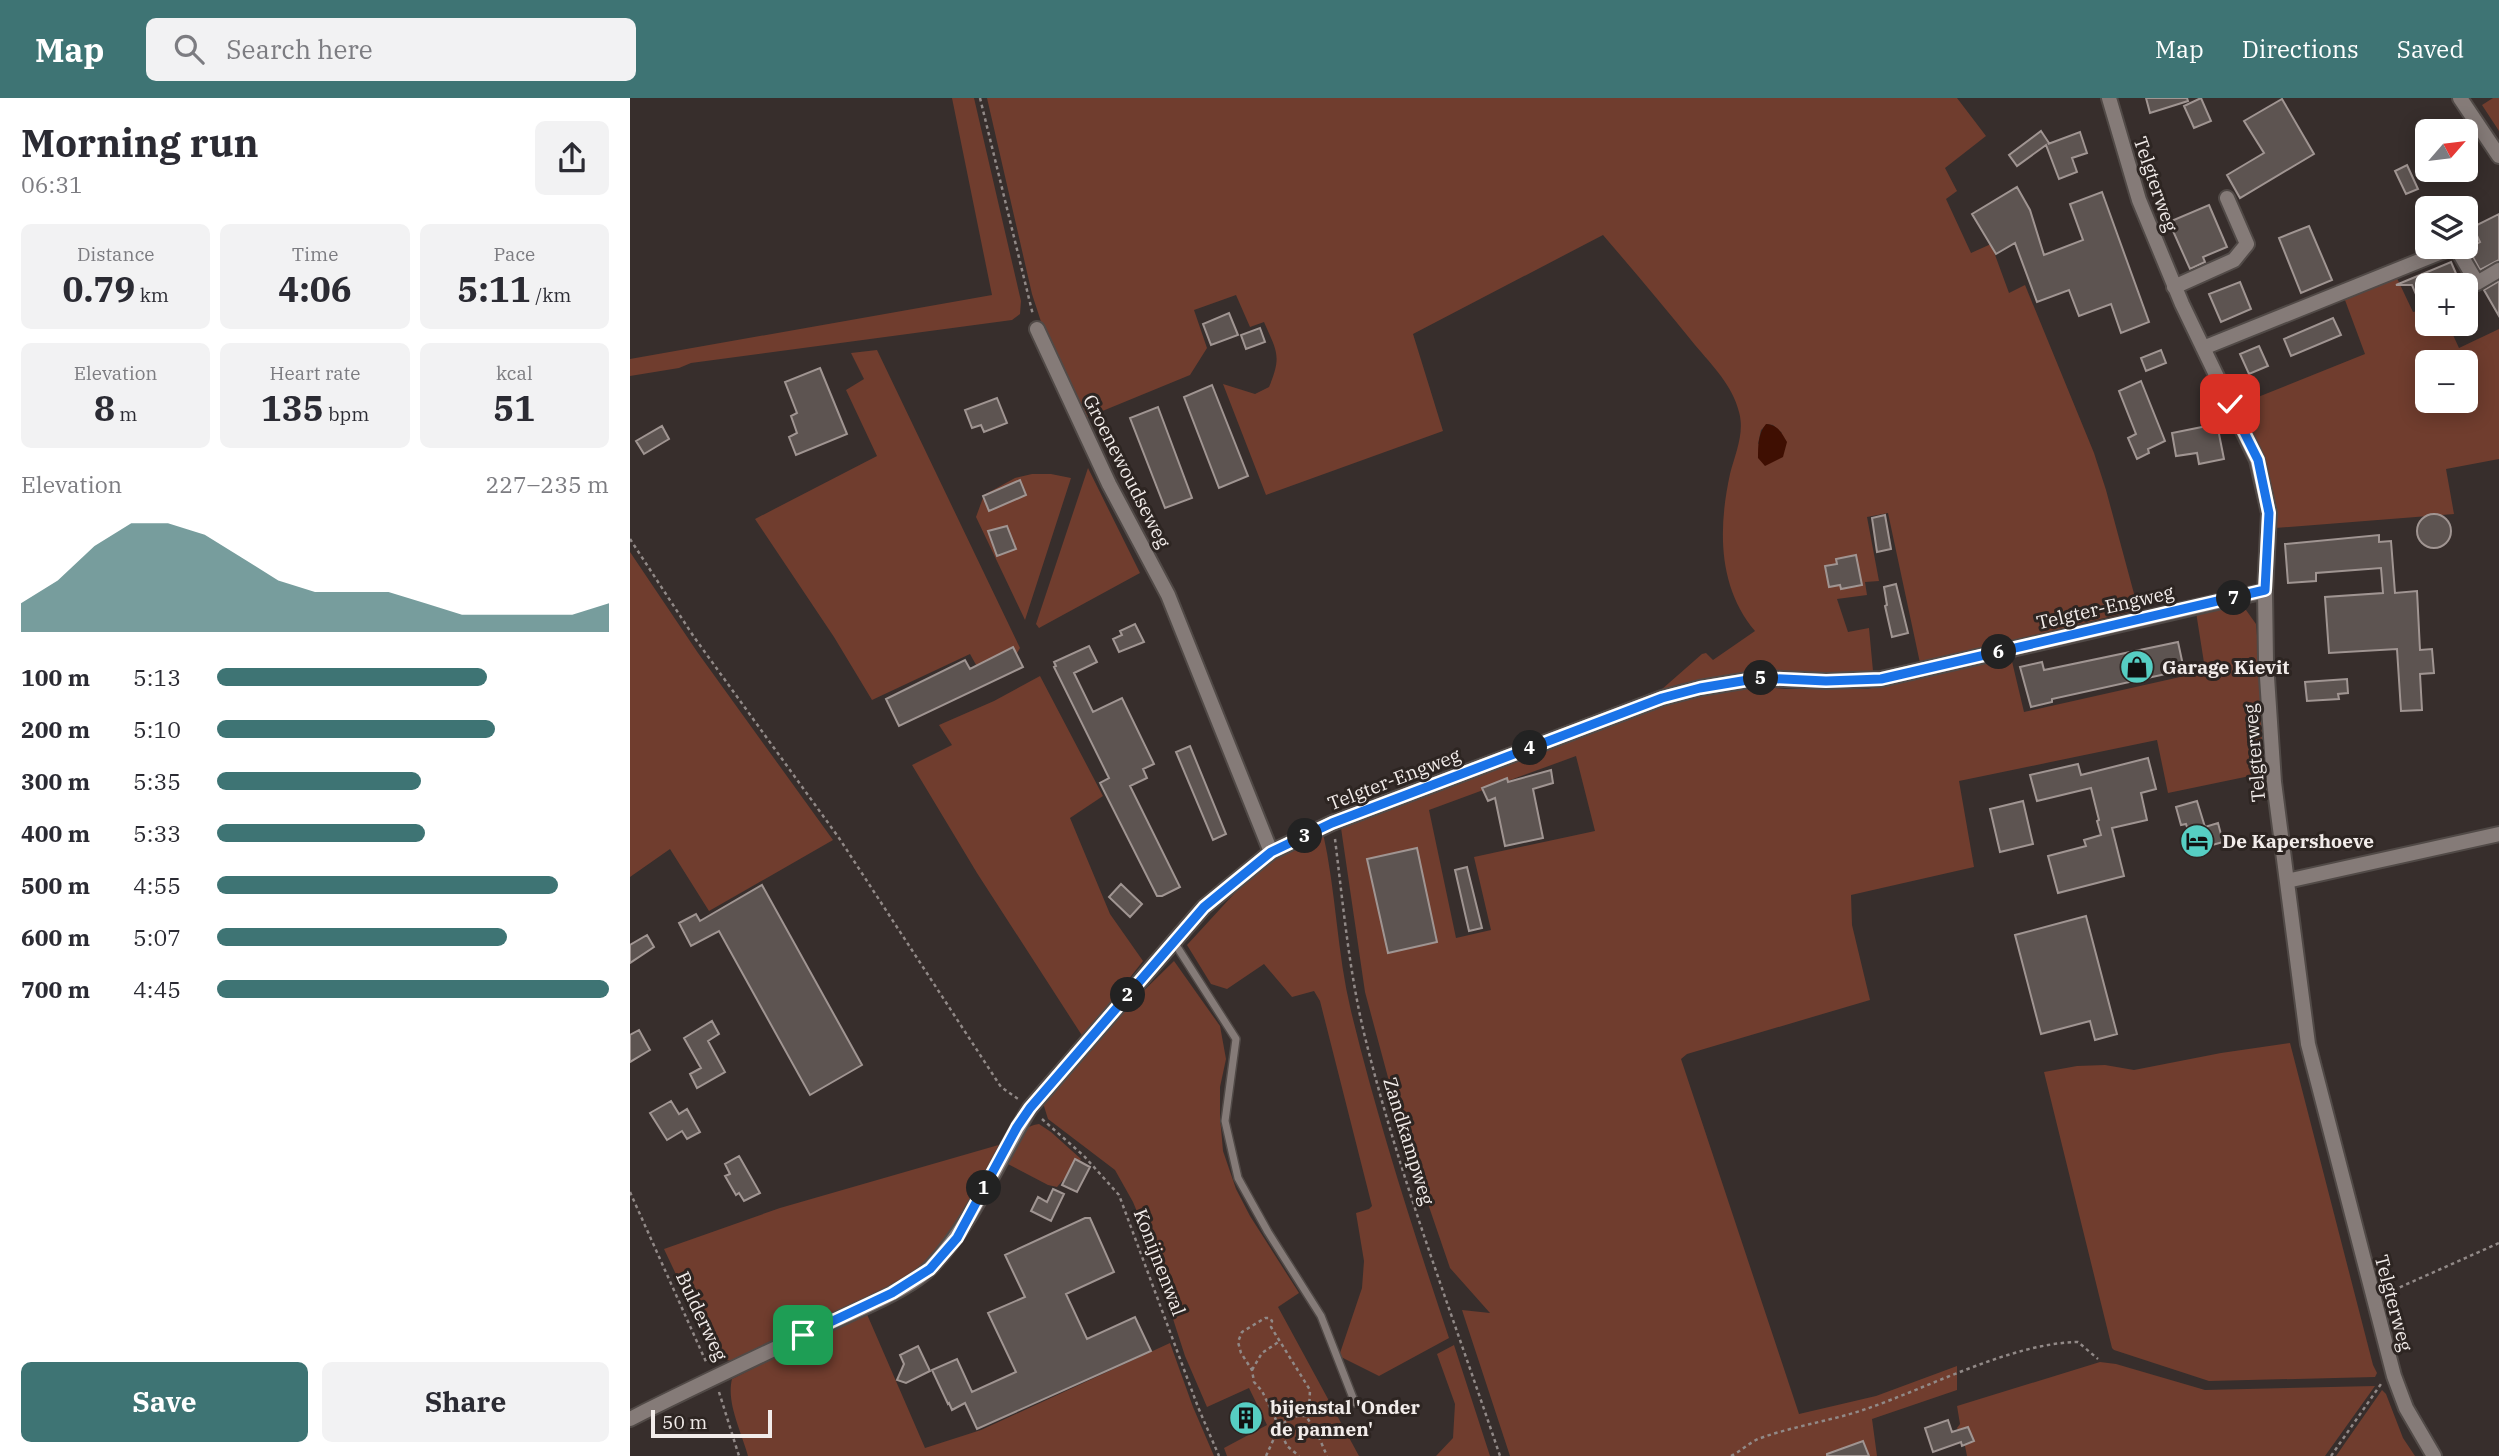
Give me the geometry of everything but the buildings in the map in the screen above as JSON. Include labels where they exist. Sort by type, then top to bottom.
[{"type":"street","name":"Telgterweg","points":[[2109,98],[2139,200],[2174,287],[2258,460],[2269,513],[2265,590],[2266,662],[2273,768],[2308,1044],[2394,1376],[2406,1408],[2434,1456]]},
{"type":"street","points":[[2460,98],[2499,156]]},
{"type":"street","points":[[2174,287],[2234,260],[2247,244],[2227,198]]},
{"type":"street","points":[[2203,348],[2425,259]]},
{"type":"street","points":[[2462,259],[2477,284],[2499,270]]},
{"type":"street","name":"Groenewoudseweg","points":[[1037,329],[1109,484],[1168,595],[1271,852]]},
{"type":"street","name":"Telgter-Engweg","points":[[630,1419],[892,1293],[930,1269],[957,1238],[1030,1108],[1204,907],[1271,852],[1332,823],[1652,702],[1700,688],[1760,678],[1826,681],[1881,679],[2265,590]]},
{"type":"street","points":[[2287,881],[2499,834]]},
{"type":"lane","points":[[1174,942],[1236,1039],[1225,1121],[1238,1178],[1268,1232],[1321,1316],[1355,1404]]},
{"type":"path","points":[[980,98],[1037,329]]},
{"type":"path","name":"Konijnenwal","points":[[630,539],[694,637],[839,838],[1001,1087],[1030,1108],[1084,1156],[1119,1195],[1219,1456]]},
{"type":"path","name":"Zandkampweg","points":[[1332,823],[1354,982],[1376,1078],[1414,1209],[1500,1456]]},
{"type":"path","name":"Bulderweg","points":[[630,1192],[714,1377],[739,1456]]},
{"type":"path","points":[[2386,1293],[2499,1243]]},
{"type":"path","points":[[1281,1423],[1277,1422],[1254,1381],[1252,1370],[1241,1353],[1238,1342],[1241,1332],[1270,1318],[1271,1327],[1310,1390],[1306,1416]]},
{"type":"path","points":[[1252,1370],[1262,1353],[1280,1341]]},
{"type":"path","points":[[1731,1456],[1755,1440],[1864,1410],[2011,1354],[2058,1342],[2078,1342],[2098,1359]]},
{"type":"path","points":[[2331,1456],[2384,1380]]},
{"type":"path","points":[[1266,1456],[1281,1423],[1297,1416],[1306,1416]]},
{"type":"path","points":[[1306,1416],[1318,1434],[1327,1456]]},
{"type":"path","points":[[1279,1428],[1287,1446],[1299,1456]]},
{"type":"shaded area","points":[[952,98],[974,98],[1021,301],[1020,314],[1012,320],[691,363],[679,368],[630,376],[630,359],[992,295]]},
{"type":"shaded area","points":[[987,98],[1957,98],[1986,136],[1945,168],[1957,191],[1946,199],[1971,253],[1991,244],[2009,293],[2025,285],[2094,453],[2136,601],[2133,611],[1920,663],[1888,513],[1867,517],[1879,581],[1865,582],[1867,595],[1837,599],[1848,632],[1869,628],[1873,671],[1837,675],[1722,677],[1661,690],[1702,654],[1706,653],[1713,660],[1755,631],[1734,596],[1724,557],[1726,495],[1739,443],[1741,420],[1732,393],[1721,376],[1603,235],[1413,334],[1443,431],[1266,495],[1223,384],[1255,394],[1269,387],[1276,368],[1276,354],[1264,322],[1250,327],[1236,295],[1194,310],[1207,348],[1190,375],[1083,419],[1045,334],[1032,294]],"holes":[[[1767,424],[1773,425],[1782,433],[1758,444],[1761,430]]]},
{"type":"shaded area","points":[[2493,98],[2499,98],[2499,131],[2482,105]]},
{"type":"shaded area","points":[[2395,274],[2415,312],[2415,336],[2454,336],[2459,348],[2499,329],[2499,459],[2446,469],[2454,514],[2275,528],[2274,495],[2269,476],[2238,405],[2365,354],[2342,292]]},
{"type":"shaded area","points":[[877,350],[1020,648],[1016,655],[980,672],[970,654],[872,700],[834,637],[755,519],[877,456],[846,390],[864,379],[851,353]]},
{"type":"shaded area","points":[[1766,424],[1777,428],[1787,442],[1783,457],[1765,466],[1758,458],[1758,445]]},
{"type":"shaded area","points":[[1088,468],[1140,573],[1039,628],[1036,624]]},
{"type":"shaded area","points":[[1032,474],[1071,478],[1025,620],[976,517],[984,495],[1015,478]]},
{"type":"shaded area","points":[[630,552],[698,653],[833,840],[709,911],[670,849],[630,877]]},
{"type":"shaded area","points":[[2233,607],[2246,610],[2256,624],[2269,772],[2168,793],[2157,740],[1959,781],[1974,867],[1851,895],[1852,925],[1870,1000],[1687,1054],[1681,1059],[1799,1414],[1876,1396],[1957,1366],[1957,1390],[1872,1419],[1877,1456],[1510,1456],[1462,1310],[1490,1313],[1450,1268],[1400,1122],[1365,992],[1341,828],[1355,819],[1643,711],[1691,696],[1755,686],[1786,689],[1868,689],[2010,653],[2024,712],[2189,675],[2205,669],[2196,612]],"holes":[[[1576,756],[1595,831],[1474,857],[1491,930],[1456,938],[1429,810]]]},
{"type":"shaded area","points":[[1040,676],[1103,796],[1070,818],[1110,914],[1143,961],[1083,1037],[977,873],[912,765],[952,745],[939,725],[994,701]]},
{"type":"shaded area","points":[[1323,833],[1351,1011],[1397,1176],[1449,1338],[1379,1376],[1339,1356],[1362,1288],[1364,1261],[1356,1213],[1372,1206],[1320,1001],[1314,991],[1292,997],[1264,964],[1227,989],[1211,984],[1187,945],[1243,884],[1290,848]]},
{"type":"shaded area","points":[[1174,961],[1220,1026],[1226,1059],[1220,1087],[1223,1151],[1236,1189],[1250,1216],[1299,1293],[1278,1307],[1359,1456],[1227,1456],[1224,1448],[1267,1425],[1249,1388],[1207,1407],[1185,1356],[1133,1202],[1115,1170],[1048,1119],[1043,1103],[1123,1011]]},
{"type":"shaded area","points":[[2290,1043],[2377,1373],[2375,1377],[2209,1381],[2114,1350],[2044,1072],[2077,1066],[2105,1065],[2134,1070]]},
{"type":"shaded area","points":[[1039,1124],[1081,1159],[1057,1187],[1006,1163],[1022,1133]]},
{"type":"shaded area","points":[[1002,1144],[942,1247],[920,1269],[888,1288],[731,1361],[715,1357],[664,1249],[780,1208]]},
{"type":"shaded area","points":[[866,1312],[925,1448],[981,1430],[1170,1343],[1214,1456],[748,1456],[733,1408],[732,1379]]},
{"type":"shaded area","points":[[1454,1345],[1490,1456],[1436,1456],[1453,1438],[1455,1404],[1437,1354]]},
{"type":"shaded area","points":[[2100,1362],[2116,1364],[2205,1390],[2375,1386],[2325,1456],[1967,1456],[1964,1441],[1957,1428],[1960,1424],[1957,1406]]},
{"type":"shaded area","points":[[2382,1390],[2403,1438],[2415,1456],[2336,1456]]},
{"type":"place","name":"Garage Kievit","points":[[2137,667]]},
{"type":"place","name":"De Kapershoeve","points":[[2197,841]]},
{"type":"place","name":"bijenstal 'Onder de pannen'","points":[[1246,1418]]},
{"type":"route","points":[[803,1335],[892,1293],[930,1269],[957,1238],[1030,1108],[1204,907],[1271,852],[1332,823],[1662,698],[1700,688],[1760,678],[1826,681],[1881,679],[2265,590],[2269,513],[2258,460],[2230,404]]}]
